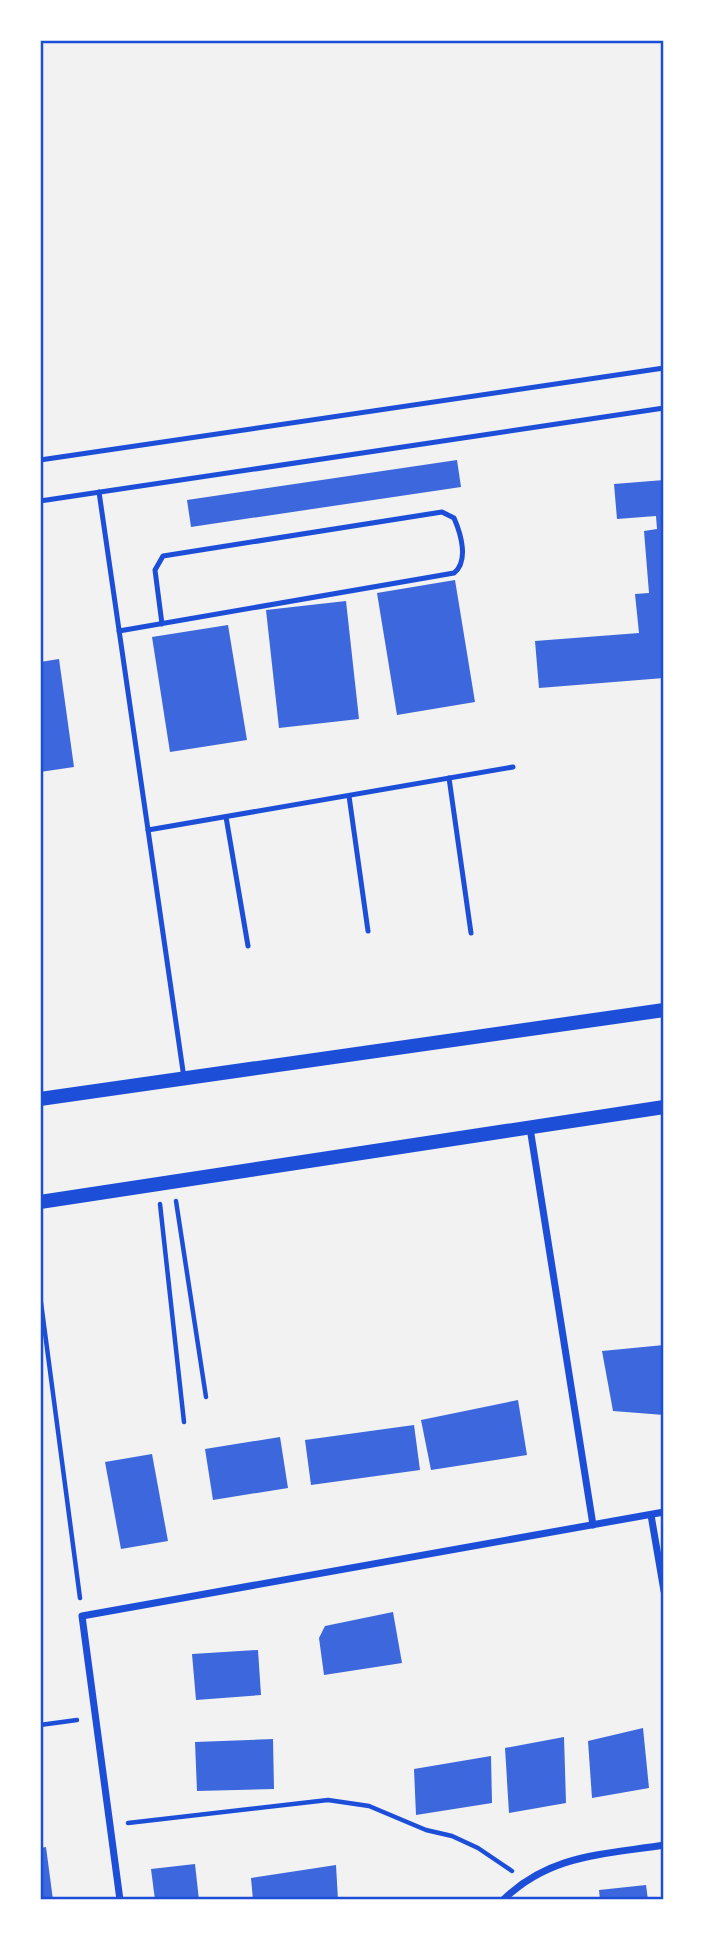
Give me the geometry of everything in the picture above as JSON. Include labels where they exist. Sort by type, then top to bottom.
[{"type":"main road","points":[[40,1099],[664,1010]]},
{"type":"main road","points":[[40,1202],[664,1107]]},
{"type":"street","points":[[530,1128],[593,1525]]},
{"type":"street","points":[[120,1900],[82,1616],[664,1513]]},
{"type":"street","points":[[651,1515],[664,1591]]},
{"type":"street","points":[[503,1900],[524,1879],[559,1862],[664,1845]]},
{"type":"lane","points":[[40,460],[664,368]]},
{"type":"lane","points":[[40,501],[664,408]]},
{"type":"lane","points":[[99,492],[184,1078]]},
{"type":"lane","points":[[119,631],[162,624],[454,573],[462,563],[463,556],[457,524],[454,518],[442,512],[163,556],[155,570],[162,624]]},
{"type":"lane","points":[[148,830],[513,767]]},
{"type":"lane","points":[[449,778],[471,933]]},
{"type":"lane","points":[[349,796],[368,931]]},
{"type":"lane","points":[[226,817],[248,946]]},
{"type":"path","points":[[173,1183],[206,1397]]},
{"type":"path","points":[[158,1185],[184,1422]]},
{"type":"path","points":[[40,1295],[82,1616]]},
{"type":"path","points":[[40,1725],[96,1718]]},
{"type":"path","points":[[110,1825],[327,1800],[369,1806],[426,1830],[452,1836],[478,1848],[524,1879]]},
{"type":"building","points":[[457,460],[461,487],[191,527],[187,500]]},
{"type":"building","points":[[664,480],[664,678],[539,688],[535,641],[639,633],[635,594],[649,593],[644,531],[657,529],[656,516],[617,519],[614,484]]},
{"type":"building","points":[[455,580],[475,702],[397,715],[377,593]]},
{"type":"building","points":[[346,601],[359,719],[279,728],[266,610]]},
{"type":"building","points":[[228,625],[247,740],[170,752],[152,637]]},
{"type":"building","points":[[59,659],[74,767],[40,772],[40,662]]},
{"type":"building","points":[[664,1345],[664,1415],[613,1411],[602,1351]]},
{"type":"building","points":[[518,1400],[527,1455],[431,1470],[421,1420]]},
{"type":"building","points":[[414,1425],[420,1470],[311,1485],[305,1440]]},
{"type":"building","points":[[280,1437],[288,1488],[213,1500],[205,1449]]},
{"type":"building","points":[[152,1454],[168,1541],[121,1549],[105,1462]]},
{"type":"building","points":[[393,1612],[402,1663],[324,1675],[319,1638],[325,1626]]},
{"type":"building","points":[[258,1650],[261,1695],[196,1700],[192,1654]]},
{"type":"building","points":[[643,1728],[649,1788],[592,1798],[588,1741]]},
{"type":"building","points":[[564,1737],[566,1803],[509,1813],[505,1748]]},
{"type":"building","points":[[273,1739],[274,1789],[197,1791],[195,1742]]},
{"type":"building","points":[[491,1756],[492,1803],[416,1815],[414,1769]]},
{"type":"building","points":[[46,1847],[53,1900],[40,1900],[40,1848]]},
{"type":"building","points":[[195,1864],[199,1900],[155,1900],[151,1869]]},
{"type":"building","points":[[336,1865],[338,1900],[253,1900],[251,1878]]},
{"type":"building","points":[[646,1885],[648,1900],[600,1900],[599,1890]]}]
